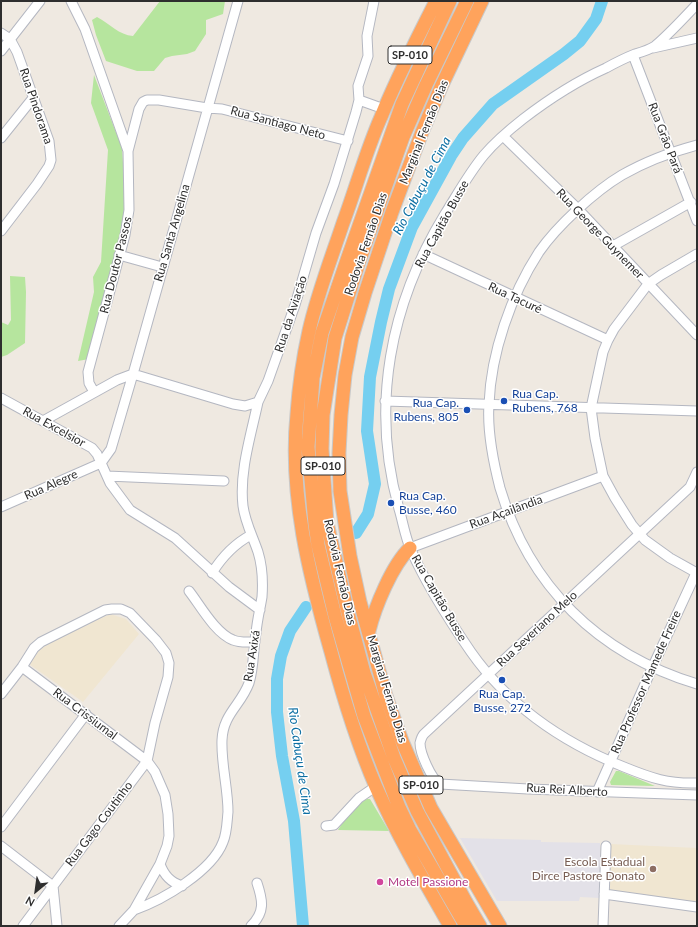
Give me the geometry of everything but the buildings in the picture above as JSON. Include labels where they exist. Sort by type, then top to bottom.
[{"type":"highway","name":"SP-010","points":[[436,1],[384,109],[313,314],[308,332],[296,417],[296,473],[303,540],[308,565],[344,701],[376,786],[402,840],[450,926]]},
{"type":"highway","name":"Rodovia Fernão Dias","points":[[450,1],[402,104],[322,333],[313,378],[308,447],[318,545],[335,616],[364,716],[398,807],[466,926]]},
{"type":"highway","name":"Rodovia Fernão Dias","points":[[467,1],[402,137],[359,262],[335,338],[323,414],[322,449],[327,523],[364,673],[394,758],[417,811],[480,926]]},
{"type":"highway","name":"Marginal Fernão Dias","points":[[482,1],[429,114],[404,179],[365,293],[352,338],[348,359],[341,415],[339,453],[340,491],[350,556],[355,581],[386,696],[397,727],[431,808],[500,926]]},
{"type":"highway","points":[[369,632],[374,614],[384,589],[400,559],[410,548]]},
{"type":"street","points":[[1,51],[40,1]]},
{"type":"street","name":"Rua Doutor Passos","points":[[71,1],[85,29],[128,151],[129,210],[125,235],[88,372],[89,384],[94,392]]},
{"type":"street","name":"Rua Santa Angelina","points":[[101,463],[111,449],[238,1]]},
{"type":"street","name":"Rua da Aviação","points":[[258,402],[268,381],[295,305],[316,233],[348,141],[359,100],[358,86],[368,56],[367,36],[374,1]]},
{"type":"street","name":"Rua Capitão Busse","points":[[697,4],[653,48],[603,69],[561,93],[523,119],[483,156],[439,225],[423,254],[396,326],[387,373],[385,401],[386,439],[390,471],[396,499],[410,548],[458,633],[488,675],[524,708],[550,729],[588,752],[655,779],[667,782],[697,783]]},
{"type":"street","points":[[1,33],[10,40]]},
{"type":"street","points":[[653,48],[697,38]]},
{"type":"street","name":"Rua Pindorama","points":[[1,231],[45,174],[51,160],[49,141],[16,52],[10,40]]},
{"type":"street","name":"Rua Grão Pará","points":[[634,55],[697,221]]},
{"type":"street","points":[[1,138],[33,98]]},
{"type":"street","name":"Rua Santiago Neto","points":[[128,151],[140,109],[143,102],[147,100],[159,100],[222,109],[348,141]]},
{"type":"street","points":[[359,100],[384,109]]},
{"type":"street","name":"Rua George Guynemer","points":[[503,136],[578,209],[697,336]]},
{"type":"street","points":[[697,145],[670,152],[621,176],[578,209],[540,252],[515,298],[497,350],[488,405],[490,436],[495,467],[508,512],[534,564],[564,604],[609,642],[652,666],[697,684]]},
{"type":"street","points":[[613,246],[690,202]]},
{"type":"street","name":"Rua Tacuré","points":[[423,254],[608,340]]},
{"type":"street","points":[[697,254],[648,284],[618,323],[603,352],[591,408],[595,438],[603,476],[615,498],[640,535],[659,551],[697,573]]},
{"type":"street","points":[[119,255],[162,267]]},
{"type":"street","points":[[43,421],[94,392],[117,380],[133,374],[233,404],[245,406],[258,402]]},
{"type":"street","name":"Rua Excelsior","points":[[1,398],[92,448],[97,454],[116,491],[130,510],[175,538],[228,587],[260,610]]},
{"type":"street","points":[[385,401],[697,411]]},
{"type":"street","name":"Rua Axixá","points":[[134,910],[151,904],[182,886],[209,862],[223,842],[228,811],[222,740],[224,726],[229,714],[240,700],[249,683],[262,595],[258,554],[243,506],[243,475],[258,402]]},
{"type":"street","name":"Rua Alegre","points":[[1,507],[101,463]]},
{"type":"street","points":[[693,486],[697,472]]},
{"type":"street","points":[[107,476],[224,481]]},
{"type":"street","name":"Rua Açailândia","points":[[410,548],[603,476]]},
{"type":"street","name":"Rua Severiano Melo","points":[[438,783],[432,775],[424,758],[421,748],[421,738],[693,486]]},
{"type":"street","points":[[212,573],[223,556],[243,539],[251,535]]},
{"type":"street","name":"Rua Professor Mamede Freire","points":[[597,792],[652,666],[697,573]]},
{"type":"street","points":[[189,591],[220,632],[232,640],[254,642]]},
{"type":"street","points":[[1,694],[22,667],[34,648],[41,642],[105,610],[121,609],[130,613],[156,640],[166,653],[169,663],[168,677],[155,723],[148,761],[161,784],[165,795],[169,836],[160,864],[134,910],[124,924]]},
{"type":"street","name":"Rua Crissiumal","points":[[22,667],[148,761]]},
{"type":"street","points":[[1,827],[86,714]]},
{"type":"street","name":"Rua Gago Coutinho","points":[[23,926],[148,761]]},
{"type":"street","name":"Rua Rei Alberto","points":[[438,783],[597,792],[697,795]]},
{"type":"street","points":[[326,826],[334,825],[359,798],[376,786]]},
{"type":"street","points":[[1,846],[53,886],[57,926]]},
{"type":"street","points":[[603,926],[606,846]]},
{"type":"street","points":[[160,864],[165,875],[170,880],[182,886]]},
{"type":"street","points":[[251,926],[258,919],[262,907],[257,883]]},
{"type":"street","points":[[604,894],[697,907]]},
{"type":"shaded area","points":[[110,614],[126,619],[139,634],[83,702],[29,664],[41,647]]},
{"type":"shaded area","points":[[460,838],[600,843],[600,898],[580,897],[579,901],[497,901]]},
{"type":"shaded area","name":"Escola Estadual Dirce Pastore Donato","points":[[610,844],[697,848],[697,903],[609,890]]},
{"type":"green space","points":[[160,1],[225,1],[223,14],[206,20],[206,34],[195,51],[165,58],[154,71],[137,71],[106,61],[92,20],[97,17],[123,34],[133,36]]},
{"type":"green space","points":[[94,75],[122,148],[126,206],[121,235],[89,359],[78,361],[94,292],[93,277],[101,262],[108,150],[91,103]]},
{"type":"green space","points":[[10,276],[25,277],[25,343],[7,355],[1,357],[1,322],[8,325],[11,320]]},
{"type":"green space","points":[[616,771],[655,786],[611,785],[610,782]]},
{"type":"green space","points":[[370,799],[389,831],[338,830],[354,808],[362,801]]},
{"type":"waterway","name":"Rio Cabuçu de Cima","points":[[356,533],[368,514],[375,484],[367,431],[370,377],[389,289],[412,227],[451,156],[463,138],[493,104],[580,41],[596,19],[602,1]]},
{"type":"waterway","name":"Rio Cabuçu de Cima","points":[[303,926],[294,821],[282,756],[277,712],[277,679],[281,656],[290,631],[306,607]]},
{"type":"place","name":"Rua Cap. Rubens, 768","points":[[504,401]]},
{"type":"place","name":"Rua Cap. Rubens, 805","points":[[467,410]]},
{"type":"place","name":"Rua Cap. Busse, 460","points":[[391,503]]},
{"type":"place","name":"Rua Cap. Busse, 272","points":[[502,680]]},
{"type":"place","name":"Escola Estadual Dirce Pastore Donato","points":[[653,869]]},
{"type":"place","name":"Motel Passione","points":[[380,882]]}]
